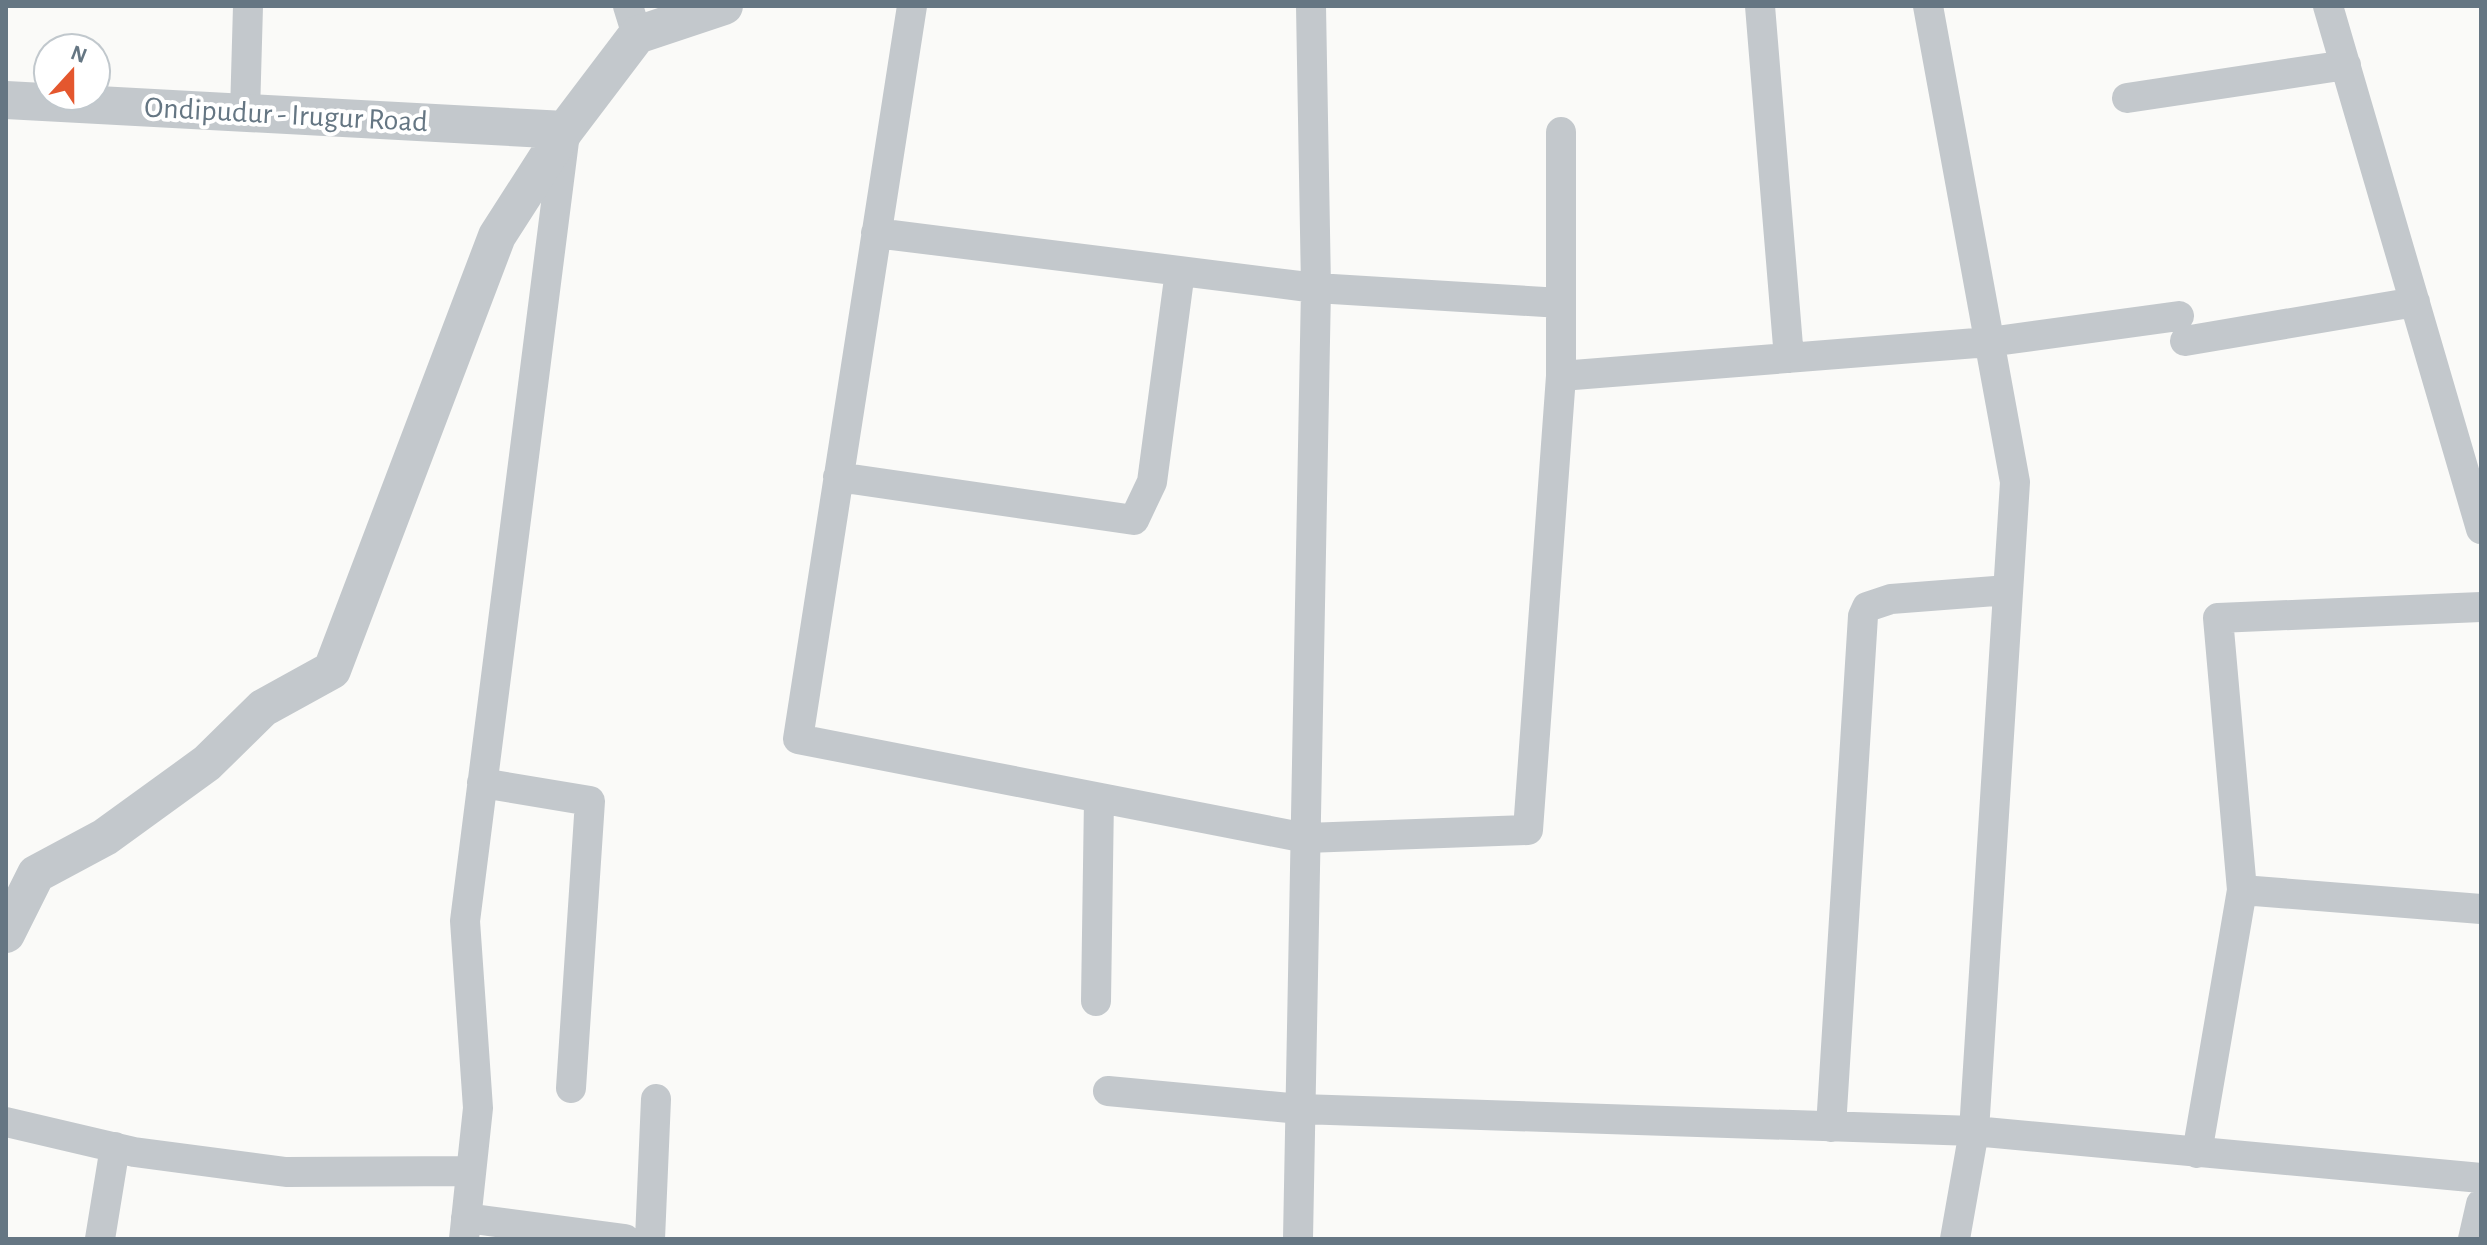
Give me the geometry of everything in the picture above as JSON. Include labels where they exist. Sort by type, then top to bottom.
[{"type":"street","points":[[245,113],[248,6]]},
{"type":"street","points":[[6,934],[36,874],[105,837],[207,763],[263,708],[332,670],[497,236],[632,21],[724,6]]},
{"type":"street","points":[[912,6],[798,739],[1099,798],[1306,838],[1528,830],[1561,376],[1561,132]]},
{"type":"street","points":[[1298,1239],[1316,288],[1311,6]]},
{"type":"street","points":[[1760,6],[1789,358]]},
{"type":"street","points":[[1928,6],[2015,482],[1974,1131],[1955,1239]]},
{"type":"street","points":[[2328,6],[2481,529]]},
{"type":"street","points":[[2127,98],[2346,65]]},
{"type":"street","name":"Ondipudur - Irugur Road","points":[[6,100],[565,130]]},
{"type":"street","points":[[565,130],[465,921],[478,1108],[465,1228],[625,1239]]},
{"type":"street","points":[[876,233],[1316,288],[1561,303]]},
{"type":"street","points":[[838,477],[1134,520],[1152,482],[1180,271]]},
{"type":"street","points":[[1561,376],[2182,328],[2415,302]]},
{"type":"street","points":[[1831,1127],[1863,616],[1867,607],[1891,599],[2008,590]]},
{"type":"street","points":[[2197,1153],[2242,890],[2218,618],[2481,607]]},
{"type":"street","points":[[482,783],[590,801],[571,1088]]},
{"type":"street","points":[[1096,1001],[1099,798]]},
{"type":"street","points":[[2242,890],[2481,909]]},
{"type":"street","points":[[1108,1091],[1300,1109],[1974,1131],[2481,1178]]},
{"type":"street","points":[[650,1239],[656,1099]]},
{"type":"street","points":[[6,1122],[115,1147],[286,1172],[471,1171]]},
{"type":"street","points":[[100,1239],[115,1147]]},
{"type":"street","points":[[2473,1239],[2481,1204]]}]
